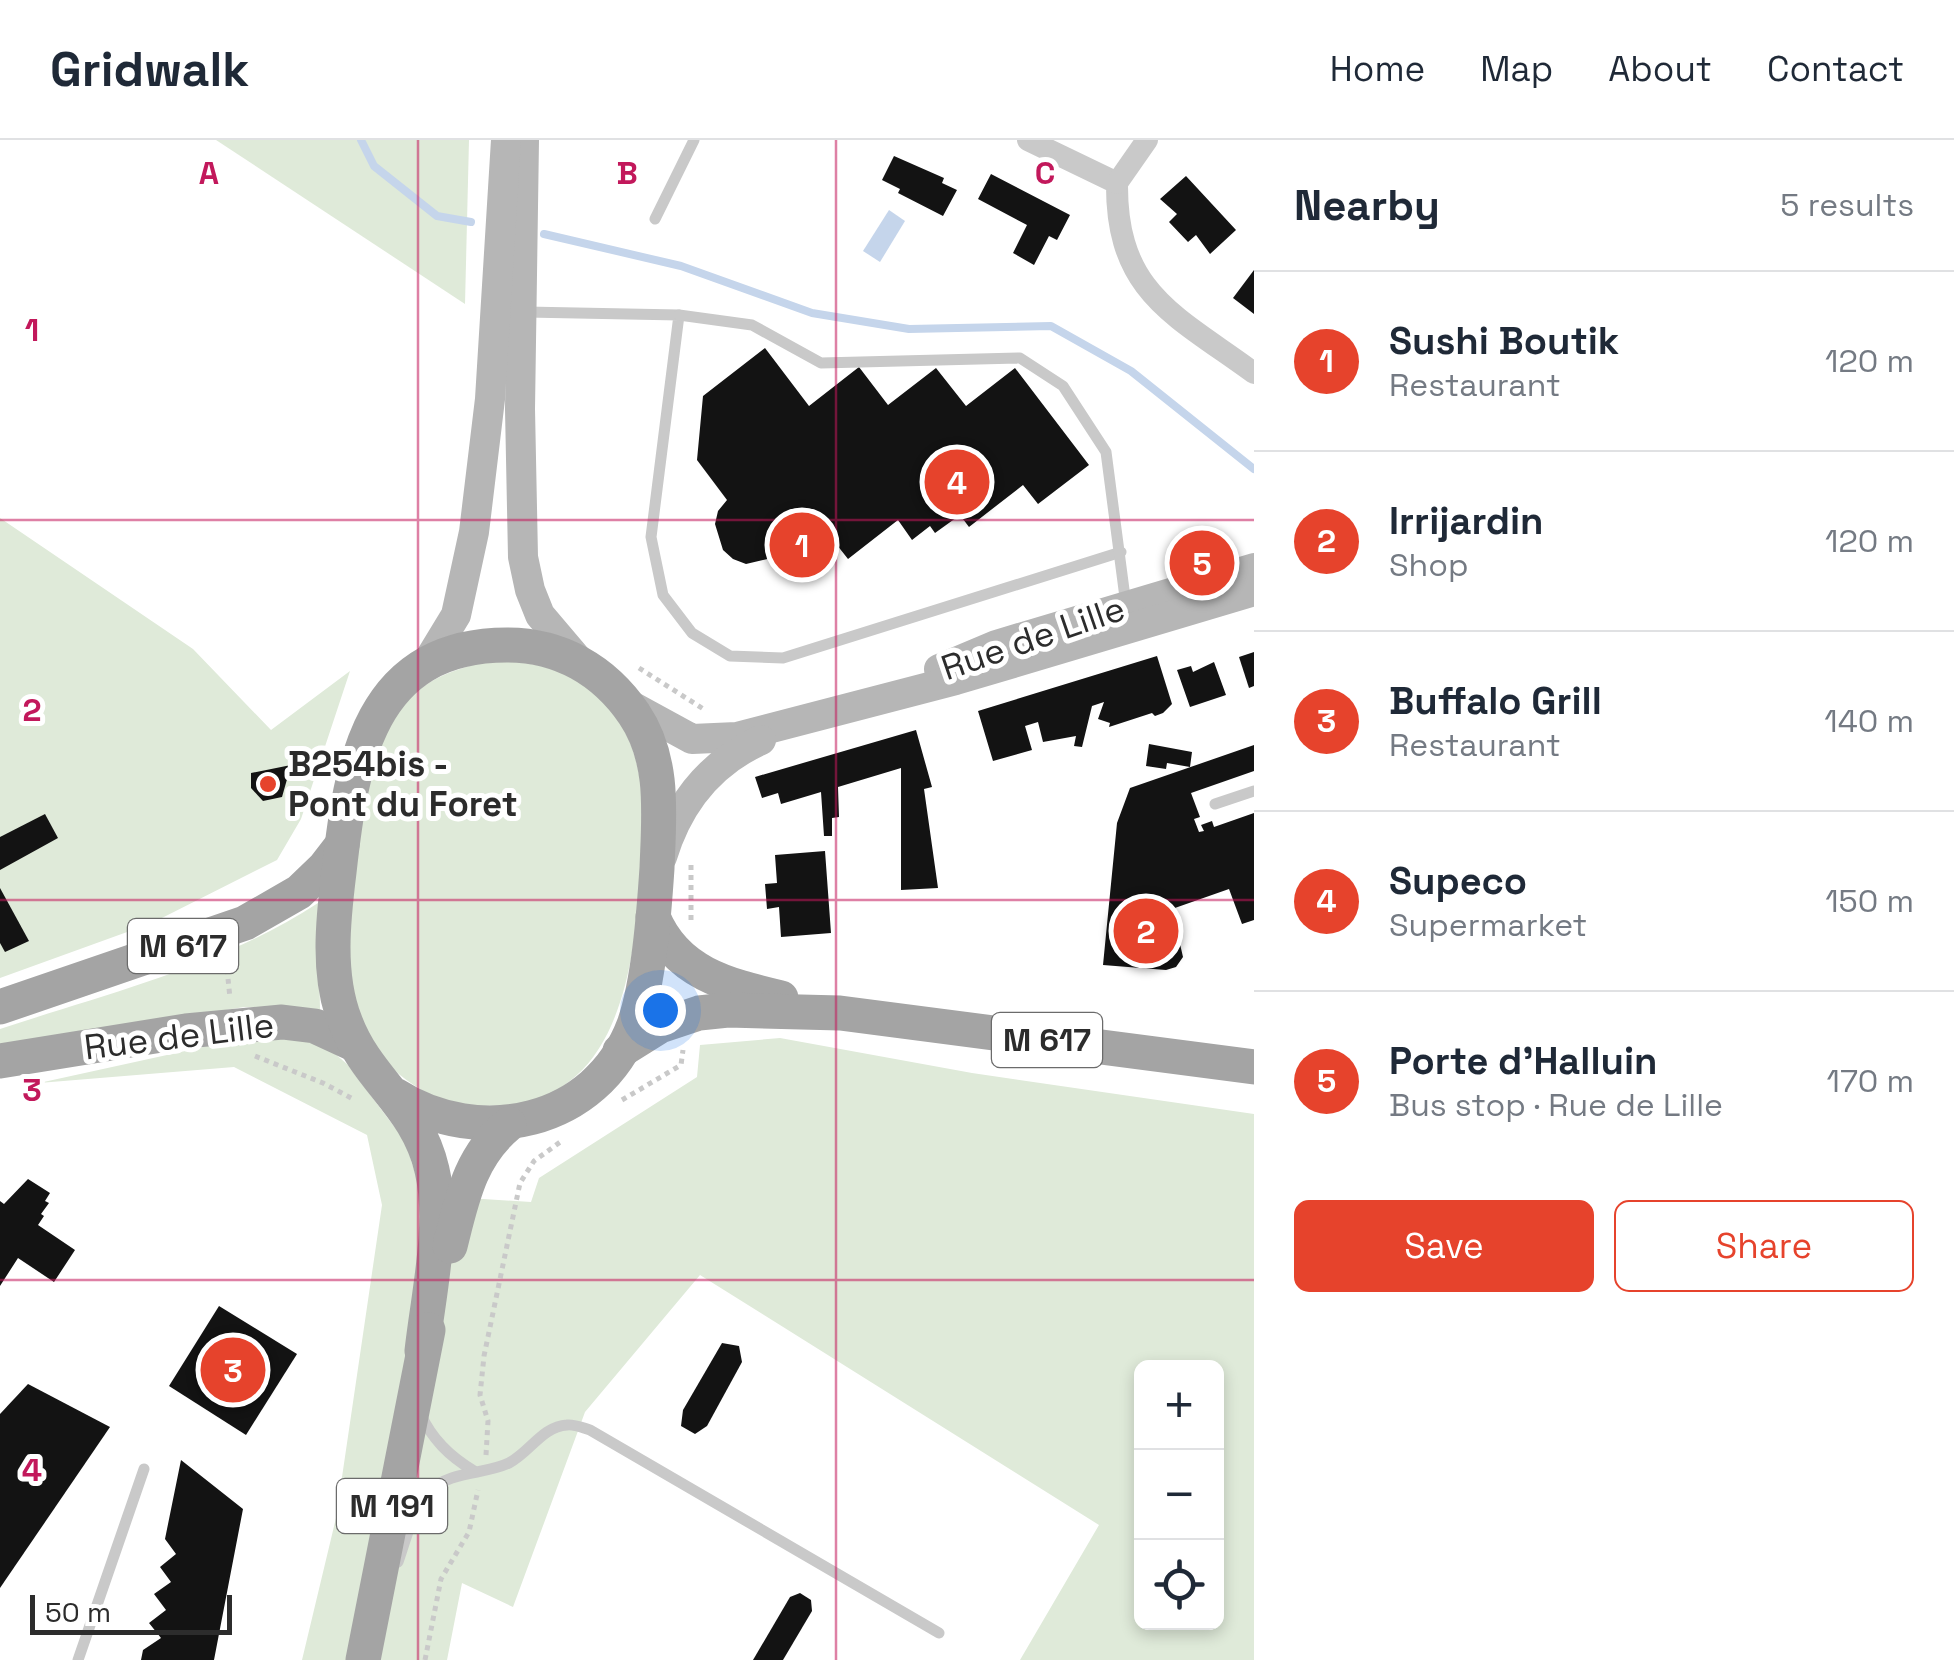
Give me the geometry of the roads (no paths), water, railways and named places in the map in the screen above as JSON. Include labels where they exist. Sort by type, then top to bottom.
[{"type":"main road","points":[[425,666],[458,651],[502,644],[541,648],[581,663],[602,677],[626,703],[650,742],[657,770],[656,876],[638,1012],[620,1052],[599,1077],[567,1104],[510,1124],[467,1123],[412,1106],[373,1074],[344,1019],[335,979],[334,918],[352,779],[364,736],[382,704],[425,666],[448,634],[456,615],[474,532],[490,399],[506,140]]},
{"type":"main road","points":[[524,140],[523,557],[540,615],[581,663]]},
{"type":"main road","name":"Rue de Lille","points":[[626,703],[676,732],[701,740],[736,737],[956,680],[1254,568]]},
{"type":"main road","name":"Rue de Lille","points":[[1128,617],[1254,591]]},
{"type":"main road","name":"Rue de Lille","points":[[656,876],[677,816],[701,782],[741,751],[810,718]]},
{"type":"main road","name":"Rue de Lille","points":[[0,1008],[256,918],[299,892],[326,868],[342,845]]},
{"type":"main road","name":"M 617","points":[[652,917],[666,942],[694,969],[742,988],[840,1013]]},
{"type":"main road","name":"M 617","points":[[620,1052],[660,1026],[699,1013],[728,1010],[840,1013],[1254,1067]]},
{"type":"main road","name":"Rue de Lille","points":[[0,1060],[186,1030],[270,1023],[315,1026],[354,1044]]},
{"type":"main road","name":"M 191","points":[[395,1095],[422,1138],[437,1194],[422,1351]]},
{"type":"main road","name":"M 191","points":[[364,1655],[422,1351],[469,1176],[484,1148],[510,1124]]},
{"type":"street","points":[[1028,140],[1117,183]]},
{"type":"street","points":[[1147,140],[1117,183],[1119,229],[1136,276],[1168,309],[1254,373]]},
{"type":"lane","points":[[654,219],[694,140]]},
{"type":"lane","points":[[522,312],[679,316],[752,325],[821,363],[1020,358],[1064,386],[1106,452],[1128,617]]},
{"type":"lane","points":[[679,316],[651,537],[663,595],[692,633],[730,656],[782,658],[1122,552]]},
{"type":"lane","points":[[1215,804],[1254,791]]},
{"type":"lane","points":[[413,1396],[438,1443],[454,1459],[478,1470]]},
{"type":"lane","points":[[364,1655],[418,1508],[432,1489],[478,1470],[495,1469],[514,1461],[552,1430],[567,1425],[590,1430],[939,1633]]},
{"type":"lane","points":[[78,1660],[144,1469]]},
{"type":"water","points":[[889,210],[905,221],[880,262],[863,251]]},
{"type":"waterway","points":[[361,140],[374,166],[437,216],[471,222]]},
{"type":"waterway","points":[[544,234],[681,266],[812,313],[909,329],[1051,326],[1131,371],[1254,469]]},
{"type":"place","name":"Supeco","points":[[957,482]]},
{"type":"place","name":"Sushi Boutik","points":[[802,545]]},
{"type":"place","name":"Porte d'Halluin","points":[[1202,563]]},
{"type":"place","name":"B254bis - Pont du Foret","points":[[268,784]]},
{"type":"place","name":"Irrijardin","points":[[1146,931]]},
{"type":"place","name":"Buffalo Grill","points":[[233,1370]]}]
